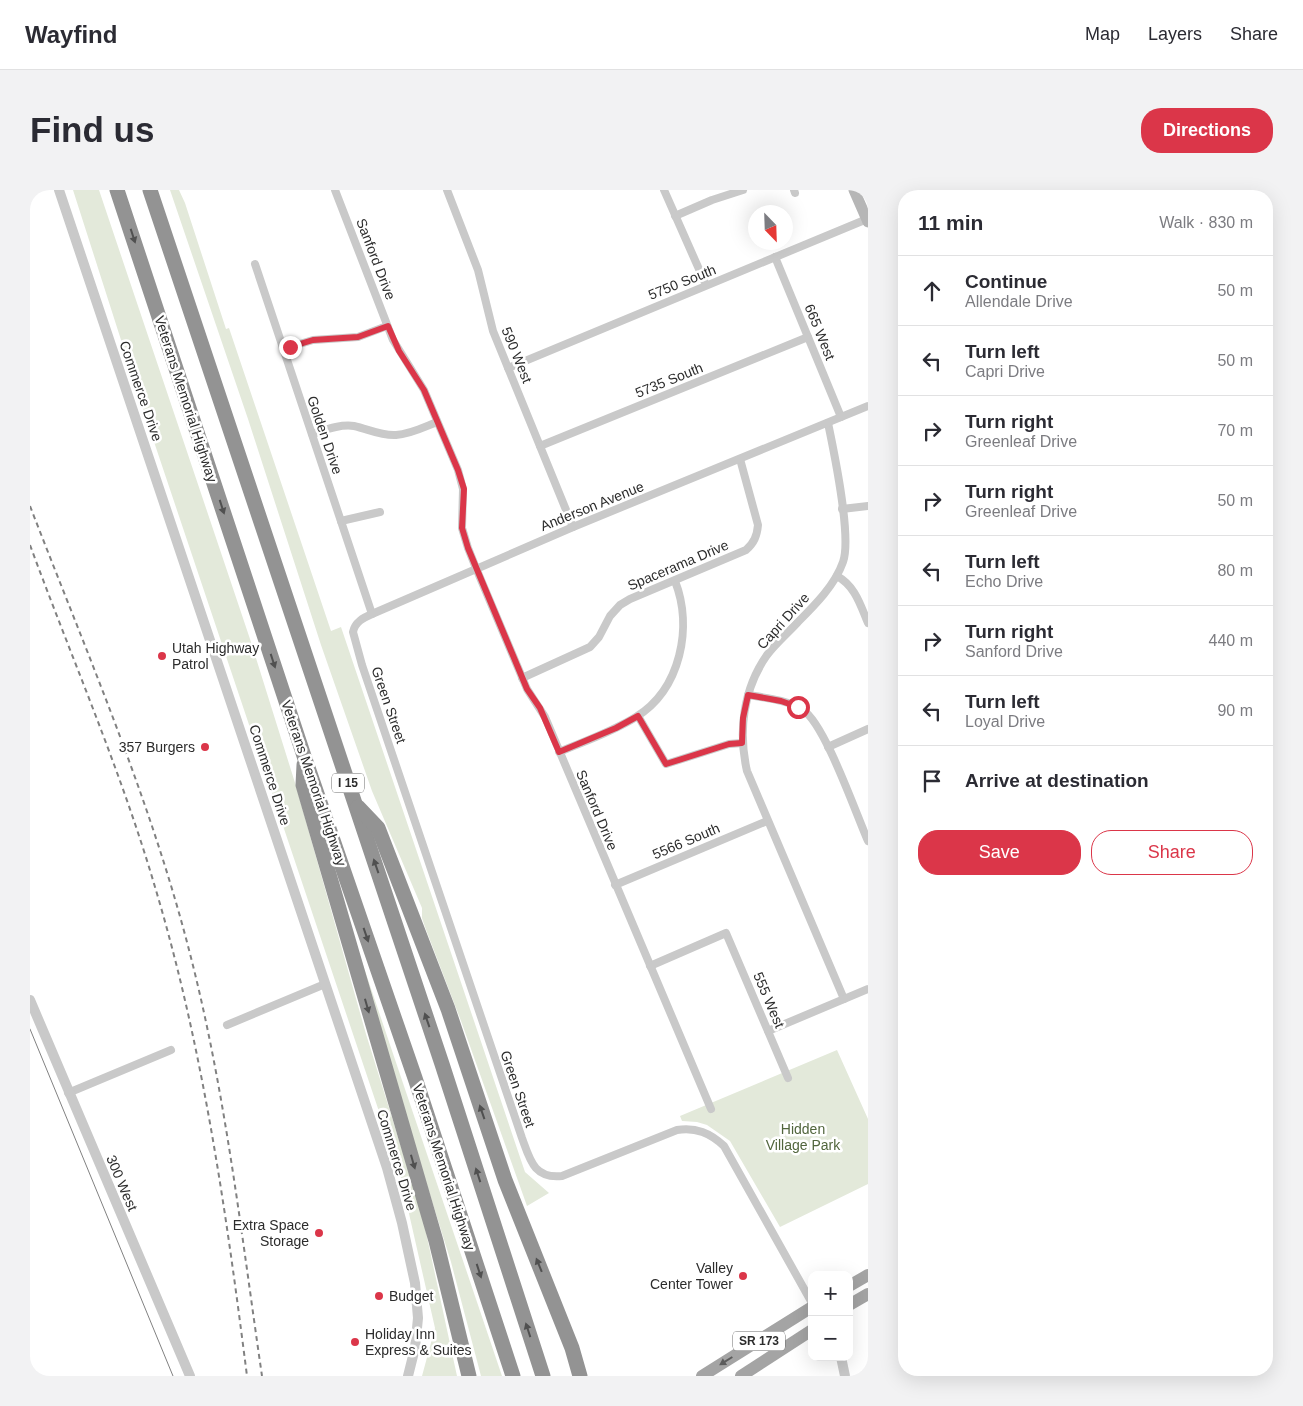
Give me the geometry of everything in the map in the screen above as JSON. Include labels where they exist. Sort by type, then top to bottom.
[{"type":"highway","name":"Veterans Memorial Highway","points":[[117,190],[304,756],[412,1068],[513,1376]]},
{"type":"highway","name":"I 15","points":[[150,190],[442,1064],[543,1376]]},
{"type":"highway","points":[[304,756],[303,785],[436,1241],[469,1376]]},
{"type":"highway","points":[[355,804],[378,828],[448,1009],[505,1180],[584,1376]]},
{"type":"highway","points":[[572,1348],[580,1376]]},
{"type":"main road","points":[[854,190],[866,214]]},
{"type":"main road","points":[[853,1284],[868,1275]]},
{"type":"main road","points":[[853,1303],[868,1294]]},
{"type":"main road","name":"SR 173","points":[[702,1376],[808,1310]]},
{"type":"main road","name":"SR 173","points":[[741,1376],[808,1333]]},
{"type":"street","name":"Commerce Drive","points":[[59,190],[387,1168],[415,1282],[418,1318],[415,1348],[408,1376]]},
{"type":"street","name":"Sanford Drive","points":[[335,190],[388,326],[399,351],[422,385],[461,478],[464,489],[462,528],[476,568],[527,689],[540,708],[711,1109]]},
{"type":"street","name":"590 West","points":[[446,190],[478,270],[490,322],[573,527]]},
{"type":"street","points":[[664,190],[706,285]]},
{"type":"street","points":[[675,216],[712,200],[743,190]]},
{"type":"street","name":"5750 South","points":[[508,368],[775,257],[866,214]]},
{"type":"street","name":"665 West","points":[[775,257],[841,417]]},
{"type":"street","name":"Golden Drive","points":[[255,264],[372,614]]},
{"type":"street","points":[[283,349],[313,340],[358,337],[388,326]]},
{"type":"street","name":"5735 South","points":[[540,446],[808,337]]},
{"type":"street","name":"Anderson Avenue","points":[[358,651],[354,639],[354,628],[360,620],[372,614],[573,527],[868,406]]},
{"type":"street","points":[[312,434],[341,426],[348,426],[378,434],[395,436],[412,432],[437,422]]},
{"type":"street","name":"Capri Drive","points":[[828,423],[842,508],[846,544],[844,560],[837,576],[823,595],[767,655],[748,695],[743,718],[742,743],[747,771],[844,999]]},
{"type":"street","name":"Spacerama Drive","points":[[522,678],[590,647],[599,637],[610,616],[620,605],[746,550],[752,544],[758,526],[740,458]]},
{"type":"street","points":[[842,508],[868,506]]},
{"type":"street","points":[[341,521],[380,512]]},
{"type":"street","points":[[837,576],[851,587],[868,623]]},
{"type":"street","points":[[559,752],[616,728],[638,716],[666,685],[680,656],[684,627],[675,580]]},
{"type":"street","name":"Green Street","points":[[358,651],[519,1130],[535,1168],[544,1175],[562,1176],[677,1130],[686,1129],[708,1133],[724,1146],[808,1296]]},
{"type":"street","points":[[748,695],[781,701],[805,711],[818,727],[828,747],[868,841]]},
{"type":"street","points":[[638,716],[666,764],[729,744],[742,743]]},
{"type":"street","points":[[828,747],[868,729]]},
{"type":"street","name":"5566 South","points":[[615,885],[767,821]]},
{"type":"street","name":"555 West","points":[[650,966],[726,933],[788,1078]]},
{"type":"street","points":[[227,1025],[325,984]]},
{"type":"street","points":[[768,1031],[868,989]]},
{"type":"street","name":"300 West","points":[[30,1000],[190,1376]]},
{"type":"street","points":[[68,1093],[172,1050]]},
{"type":"street","points":[[842,1361],[845,1376]]},
{"type":"green space","points":[[73,190],[99,190],[250,639],[296,786],[366,1034],[422,1214],[457,1376],[422,1376],[435,1328],[400,1174],[146,418]]},
{"type":"green space","points":[[170,190],[179,190],[185,203],[226,329],[229,328],[331,631],[341,627],[525,1172],[549,1193],[527,1206],[461,1021],[425,927],[422,918],[422,908],[372,791],[321,645],[248,419]]},
{"type":"green space","points":[[359,953],[502,1376],[481,1376],[451,1262],[389,1063]]},
{"type":"green space","name":"Hidden Village Park","points":[[837,1050],[868,1119],[868,1184],[780,1227],[730,1141],[707,1125],[682,1121],[680,1116]]},
{"type":"tram line","points":[[30,1029],[173,1376]]},
{"type":"railway","points":[[30,506],[136,779],[155,834],[188,946],[201,999],[222,1106],[262,1376]]},
{"type":"railway","points":[[30,545],[127,801],[142,844],[172,947],[187,1008],[211,1130],[231,1252],[247,1376]]},
{"type":"place","name":"Utah Highway Patrol","points":[[162,656]]},
{"type":"place","name":"357 Burgers","points":[[205,747]]},
{"type":"place","name":"Extra Space Storage","points":[[319,1233]]},
{"type":"place","name":"Valley Center Tower","points":[[743,1276]]},
{"type":"place","name":"Budget","points":[[379,1296]]},
{"type":"place","name":"Holiday Inn Express & Suites","points":[[355,1342]]},
{"type":"route","points":[[290,347],[313,340],[358,337],[388,326],[399,351],[424,390],[458,470],[464,489],[462,528],[464,538],[527,689],[540,708],[559,752],[616,728],[638,716],[666,764],[729,744],[742,743],[743,718],[748,695],[781,701],[798,707]]}]
